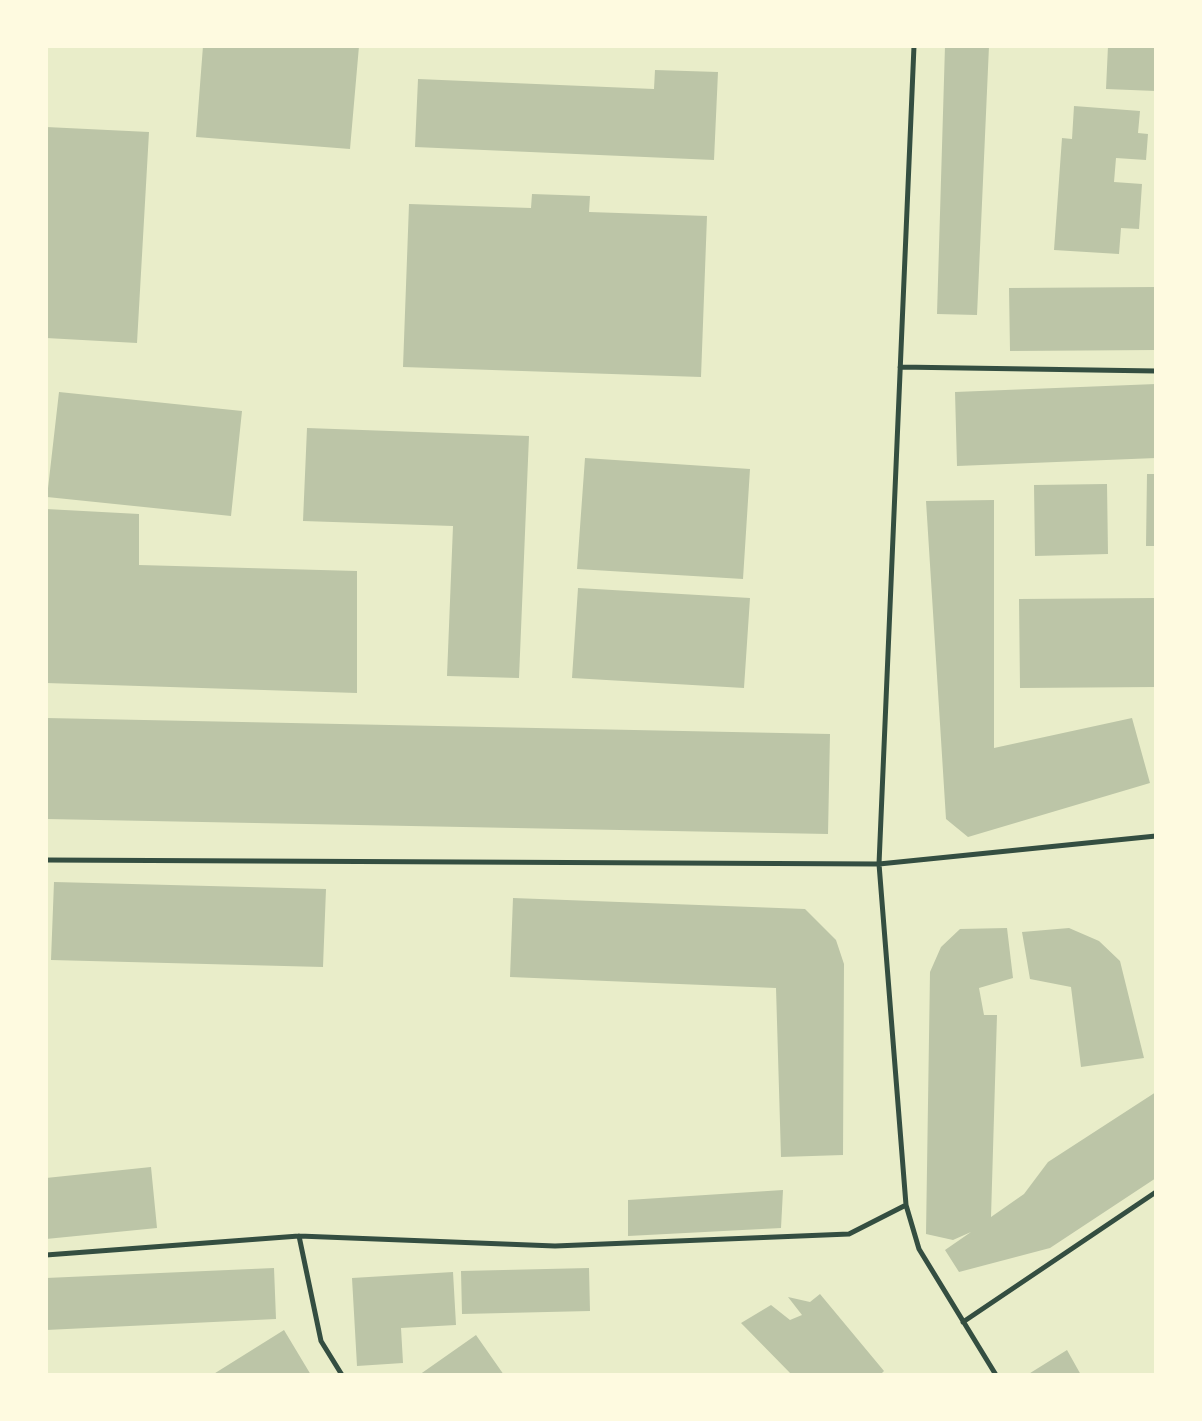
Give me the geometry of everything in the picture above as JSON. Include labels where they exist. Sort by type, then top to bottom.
[{"type":"street","points":[[914,46],[879,864],[906,1205],[919,1249],[996,1375]]},
{"type":"street","points":[[900,367],[1156,371]]},
{"type":"street","points":[[46,860],[879,864],[1156,836]]},
{"type":"street","points":[[963,1322],[1156,1192]]},
{"type":"street","points":[[46,1255],[300,1236],[555,1246],[849,1234],[906,1205]]},
{"type":"street","points":[[300,1236],[320,1341],[342,1375]]},
{"type":"building","points":[[203,46],[359,46],[350,149],[196,137]]},
{"type":"building","points":[[945,46],[989,46],[977,315],[937,314]]},
{"type":"building","points":[[1108,46],[1156,46],[1156,91],[1106,89]]},
{"type":"building","points":[[655,70],[718,72],[714,160],[415,147],[418,79],[654,89]]},
{"type":"building","points":[[1074,106],[1140,111],[1138,133],[1148,134],[1146,160],[1116,158],[1114,182],[1142,184],[1139,229],[1121,228],[1119,254],[1054,250],[1062,138],[1072,139]]},
{"type":"building","points":[[46,127],[149,132],[137,343],[46,338]]},
{"type":"building","points":[[532,194],[590,196],[589,212],[707,216],[701,377],[403,367],[409,204],[531,208]]},
{"type":"building","points":[[1156,287],[1156,350],[1010,351],[1009,288]]},
{"type":"building","points":[[1156,384],[1156,458],[957,466],[955,392]]},
{"type":"building","points":[[59,392],[242,411],[231,516],[47,497]]},
{"type":"building","points":[[307,428],[529,436],[519,678],[447,676],[453,526],[303,521]]},
{"type":"building","points":[[585,458],[750,469],[743,579],[577,569]]},
{"type":"building","points":[[1147,474],[1156,474],[1156,546],[1146,546]]},
{"type":"building","points":[[1107,484],[1108,554],[1035,556],[1034,485]]},
{"type":"building","points":[[994,500],[994,748],[1132,718],[1150,783],[968,837],[946,819],[926,501]]},
{"type":"building","points":[[46,509],[139,514],[139,565],[357,571],[357,693],[46,683]]},
{"type":"building","points":[[578,588],[750,598],[744,688],[572,678]]},
{"type":"building","points":[[1156,598],[1156,687],[1020,688],[1019,599]]},
{"type":"building","points":[[46,718],[830,734],[828,834],[46,819]]},
{"type":"building","points":[[54,882],[326,889],[323,967],[51,960]]},
{"type":"building","points":[[513,898],[805,909],[836,940],[844,964],[843,1155],[781,1157],[776,988],[510,977]]},
{"type":"building","points":[[1007,928],[1013,978],[979,988],[984,1015],[997,1015],[991,1217],[1024,1194],[1048,1162],[1156,1092],[1156,1178],[1050,1248],[959,1272],[945,1250],[971,1232],[953,1240],[926,1234],[930,972],[941,947],[960,929]]},
{"type":"building","points":[[1069,928],[1099,941],[1120,961],[1144,1058],[1081,1067],[1071,987],[1030,979],[1022,932]]},
{"type":"building","points":[[151,1167],[157,1228],[46,1239],[46,1178]]},
{"type":"building","points":[[783,1190],[781,1228],[628,1236],[628,1200]]},
{"type":"building","points":[[274,1268],[276,1319],[46,1330],[46,1278]]},
{"type":"building","points":[[589,1268],[590,1311],[462,1314],[461,1271]]},
{"type":"building","points":[[453,1272],[456,1325],[401,1328],[403,1363],[357,1366],[352,1278]]},
{"type":"building","points":[[820,1294],[884,1371],[880,1375],[792,1375],[741,1323],[771,1305],[790,1320],[802,1315],[788,1297],[810,1302]]},
{"type":"building","points":[[284,1330],[311,1375],[212,1375]]},
{"type":"building","points":[[476,1335],[504,1375],[419,1375]]},
{"type":"building","points":[[1067,1350],[1081,1375],[1027,1375]]}]
